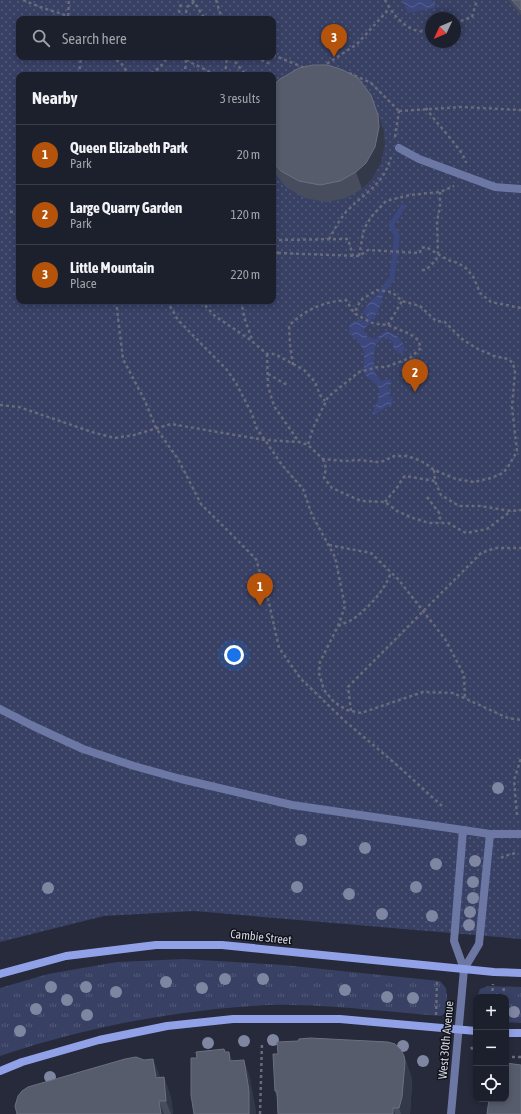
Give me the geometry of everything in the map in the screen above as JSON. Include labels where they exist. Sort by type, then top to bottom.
[{"type":"main road","name":"Cambie Street","points":[[0,974],[66,956],[156,946],[189,945],[222,945],[494,972],[521,973]]},
{"type":"main road","points":[[0,1071],[22,1062],[99,1040],[167,1026],[233,1019],[340,1019],[473,1031]]},
{"type":"main road","points":[[509,1033],[521,1033]]},
{"type":"street","points":[[399,148],[419,159],[495,187],[521,189]]},
{"type":"street","points":[[0,709],[83,749],[134,766],[181,779],[292,805],[490,834],[521,834]]},
{"type":"street","name":"West 30th Avenue","points":[[452,1114],[464,969],[454,940],[462,830]]},
{"type":"street","name":"West 30th Avenue","points":[[464,969],[479,944],[490,834]]},
{"type":"path","points":[[23,0],[64,16]]},
{"type":"path","points":[[69,0],[69,16]]},
{"type":"path","points":[[216,0],[221,16]]},
{"type":"path","points":[[385,0],[389,9],[406,26],[423,33],[425,32]]},
{"type":"path","points":[[461,20],[472,17],[477,0]]},
{"type":"path","points":[[186,16],[187,7],[193,1],[203,16]]},
{"type":"path","points":[[179,16],[181,3]]},
{"type":"path","points":[[321,67],[357,44],[389,9]]},
{"type":"path","points":[[276,56],[308,68]]},
{"type":"path","points":[[79,72],[80,60]]},
{"type":"path","points":[[116,60],[121,63],[127,72]]},
{"type":"path","points":[[151,72],[158,68],[165,60]]},
{"type":"path","points":[[185,72],[186,60]]},
{"type":"path","points":[[188,60],[210,72]]},
{"type":"path","points":[[225,72],[227,60]]},
{"type":"path","points":[[234,60],[244,72]]},
{"type":"path","points":[[262,60],[270,64]]},
{"type":"path","points":[[345,71],[370,83],[399,112]]},
{"type":"path","points":[[399,112],[426,108],[462,107],[521,110]]},
{"type":"path","points":[[359,256],[364,229],[371,217],[386,201],[410,195],[440,192],[460,183],[468,177],[466,159],[426,108]]},
{"type":"path","points":[[394,140],[399,112]]},
{"type":"path","points":[[328,239],[349,209],[376,186],[388,167],[392,153]]},
{"type":"path","points":[[422,270],[426,270],[436,260],[438,254],[437,221],[440,207],[440,192]]},
{"type":"path","points":[[10,212],[16,211]]},
{"type":"path","points":[[276,240],[348,239],[353,256]]},
{"type":"path","points":[[276,251],[278,253],[359,256],[368,250],[420,253],[421,248],[426,247],[467,269],[474,278],[480,293],[491,302],[521,308]]},
{"type":"path","points":[[354,313],[361,300],[377,290],[392,292],[402,301],[420,306],[436,321],[445,322],[462,339],[476,348],[494,356],[508,359],[513,363],[515,372],[512,407],[517,451]]},
{"type":"path","points":[[293,365],[289,326],[315,307],[329,302],[346,300],[354,313],[375,324],[388,325],[410,334],[418,340],[421,348],[410,358],[386,367],[378,367],[359,372],[339,387],[325,401],[313,428],[308,445]]},
{"type":"path","points":[[388,325],[402,301]]},
{"type":"path","points":[[116,304],[123,359],[145,400],[156,428],[178,459],[201,504],[256,559],[280,648],[301,679],[329,706],[442,806]]},
{"type":"path","points":[[169,304],[178,320],[227,370],[236,383],[252,414],[256,427],[270,449],[302,489],[312,516],[335,557],[345,606],[338,626],[320,662],[319,673],[324,690],[334,702],[347,710],[361,713],[423,692],[453,694],[508,718],[521,720]]},
{"type":"path","points":[[204,304],[215,316],[254,342],[267,354],[275,354],[304,370],[315,382],[320,395],[325,401]]},
{"type":"path","points":[[242,304],[245,320],[254,342]]},
{"type":"path","points":[[267,354],[268,386],[274,406],[299,442]]},
{"type":"path","points":[[268,374],[287,385]]},
{"type":"path","points":[[0,404],[19,406],[94,433],[115,438],[134,435],[171,424],[265,440],[299,442],[308,445],[323,459],[326,468],[324,478],[332,488],[361,501],[385,502],[397,511],[429,523],[448,523],[466,533],[487,529],[511,511]]},
{"type":"path","points":[[323,459],[377,462],[384,461],[394,456],[407,456],[426,463],[434,470],[456,479],[474,482],[491,478],[503,473],[517,451],[521,448]]},
{"type":"path","points":[[434,470],[435,481],[441,495],[459,506],[480,506],[511,511],[521,510]]},
{"type":"path","points":[[385,502],[405,476],[435,481]]},
{"type":"path","points":[[427,497],[440,514],[440,523]]},
{"type":"path","points":[[328,545],[371,553],[398,579],[445,638],[464,675],[465,699]]},
{"type":"path","points":[[351,711],[348,687],[481,553],[495,548],[521,548]]},
{"type":"path","points":[[338,626],[355,618],[377,598],[389,580],[391,572]]},
{"type":"path","points":[[329,706],[334,702]]},
{"type":"path","points":[[517,815],[514,780],[521,758]]},
{"type":"path","points":[[436,1015],[437,981]]},
{"type":"path","points":[[492,994],[493,986]]},
{"type":"path","points":[[503,994],[504,986]]},
{"type":"path","points":[[260,1114],[262,1043]]},
{"type":"path","points":[[509,1057],[521,1057]]},
{"type":"green space","points":[[0,0],[521,0],[521,939],[194,911],[104,916],[0,942]]},
{"type":"green space","points":[[184,959],[283,965],[440,981],[446,988],[447,1007],[444,1014],[441,1016],[292,1005],[264,1005],[216,1009],[161,1016],[107,1026],[26,1047],[0,1056],[0,988],[48,974],[117,962]]},
{"type":"green space","points":[[488,986],[521,987],[521,1023],[509,1022],[509,994],[478,994],[480,989]]},
{"type":"water","points":[[402,0],[431,0],[436,5],[434,8],[408,13]]},
{"type":"water","points":[[383,293],[376,315],[374,318],[369,319],[363,312],[371,300]]},
{"type":"water","points":[[360,319],[367,323],[364,331],[368,337],[377,339],[381,334],[389,332],[401,340],[405,349],[402,353],[398,353],[393,348],[393,342],[383,337],[376,344],[374,360],[377,377],[381,381],[390,379],[392,382],[388,389],[391,391],[389,396],[393,397],[392,404],[372,416],[379,396],[379,389],[376,384],[366,376],[362,347],[349,333],[350,324]]},
{"type":"building","points":[[512,0],[521,0],[521,10]]},
{"type":"building","points":[[313,65],[328,65],[343,70],[358,78],[371,95],[378,115],[379,127],[375,147],[366,163],[356,172],[340,181],[320,185],[299,181],[281,171],[276,165],[276,83],[299,68]]},
{"type":"building","points":[[310,1038],[388,1042],[395,1044],[401,1050],[405,1062],[402,1097],[399,1108],[393,1108],[393,1114],[278,1114],[273,1054],[278,1054],[277,1042],[298,1041],[299,1039]]},
{"type":"building","points":[[224,1049],[225,1052],[229,1052],[230,1061],[244,1060],[249,1091],[249,1114],[194,1114],[191,1095],[191,1058],[197,1058],[196,1052]]},
{"type":"building","points":[[136,1057],[144,1060],[153,1059],[156,1078],[164,1077],[166,1101],[159,1101],[161,1114],[17,1114],[15,1106],[18,1096],[28,1087]]},
{"type":"building","points":[[509,1063],[521,1065],[521,1114],[487,1114],[489,1102],[509,1102]]},
{"type":"waterway","points":[[381,293],[392,278],[397,236],[391,225],[403,207]]},
{"type":"waterway","points":[[367,323],[369,319]]},
{"type":"place","name":"Little Mountain","points":[[334,57]]},
{"type":"place","name":"Large Quarry Garden","points":[[415,392]]},
{"type":"place","name":"Queen Elizabeth Park","points":[[260,606]]}]
